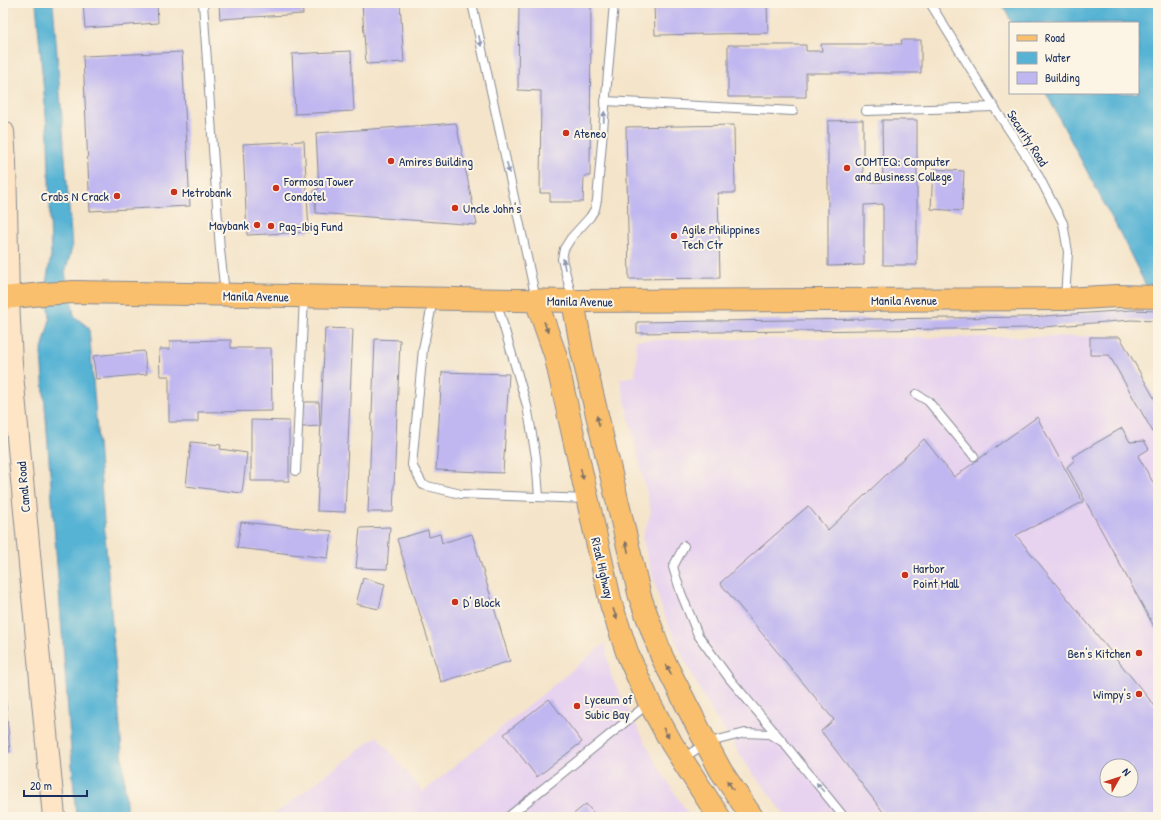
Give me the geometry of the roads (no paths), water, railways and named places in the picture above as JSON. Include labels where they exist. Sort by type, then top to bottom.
[{"type":"main road","name":"Canal Road","points":[[3,132],[7,364],[54,817]]},
{"type":"main road","name":"Manila Avenue","points":[[5,298],[74,292],[573,301],[1065,298],[1117,296],[1158,297]]},
{"type":"main road","name":"Rizal Highway","points":[[536,300],[555,354],[611,604],[628,655],[649,702],[682,760],[719,817]]},
{"type":"main road","points":[[573,301],[584,359],[640,597],[662,657],[721,771],[752,817]]},
{"type":"lane","points":[[203,3],[220,250],[226,295]]},
{"type":"lane","points":[[472,3],[536,300]]},
{"type":"lane","points":[[573,301],[562,259],[564,249],[571,238],[590,217],[595,209],[597,200],[614,3]]},
{"type":"lane","name":"Security Road","points":[[930,3],[994,107],[1036,171],[1063,223],[1068,252],[1065,298]]},
{"type":"lane","points":[[605,101],[793,111]]},
{"type":"lane","points":[[866,111],[994,107]]},
{"type":"lane","points":[[296,472],[304,296]]},
{"type":"lane","points":[[433,299],[423,349],[412,465],[423,485],[461,494],[588,499]]},
{"type":"lane","points":[[496,299],[527,406],[536,457],[539,497]]},
{"type":"lane","points":[[916,394],[928,401],[974,456]]},
{"type":"lane","points":[[684,546],[673,567],[681,593],[698,635],[729,678],[844,817]]},
{"type":"lane","points":[[508,817],[649,702]]},
{"type":"lane","points":[[682,760],[706,743],[745,733],[769,734],[783,742]]},
{"type":"water","points":[[36,3],[53,3],[72,248],[65,273],[74,316],[89,328],[127,817],[76,817],[41,353],[50,319],[46,283],[51,256],[48,139]]},
{"type":"water","points":[[1002,3],[1158,3],[1158,310],[1119,231],[1047,94],[1139,94],[1139,22],[1012,22]]},
{"type":"place","name":"Ateneo","points":[[566,133]]},
{"type":"place","name":"Amires Building","points":[[391,161]]},
{"type":"place","name":"COMTEQ: Computer and Business College","points":[[847,168]]},
{"type":"place","name":"Formosa Tower Condotel","points":[[276,188]]},
{"type":"place","name":"Metrobank","points":[[174,192]]},
{"type":"place","name":"Crabs N Crack","points":[[117,196]]},
{"type":"place","name":"Uncle John's","points":[[455,208]]},
{"type":"place","name":"Maybank","points":[[257,225]]},
{"type":"place","name":"Pag-Ibig Fund","points":[[271,226]]},
{"type":"place","name":"Agile Philippines Tech Ctr","points":[[674,236]]},
{"type":"place","name":"Harbor Point Mall","points":[[905,575]]},
{"type":"place","name":"D' Block","points":[[455,602]]},
{"type":"place","name":"Ben's Kitchen","points":[[1139,653]]},
{"type":"place","name":"Wimpy's","points":[[1139,694]]},
{"type":"place","name":"Lyceum of Subic Bay","points":[[577,706]]}]
